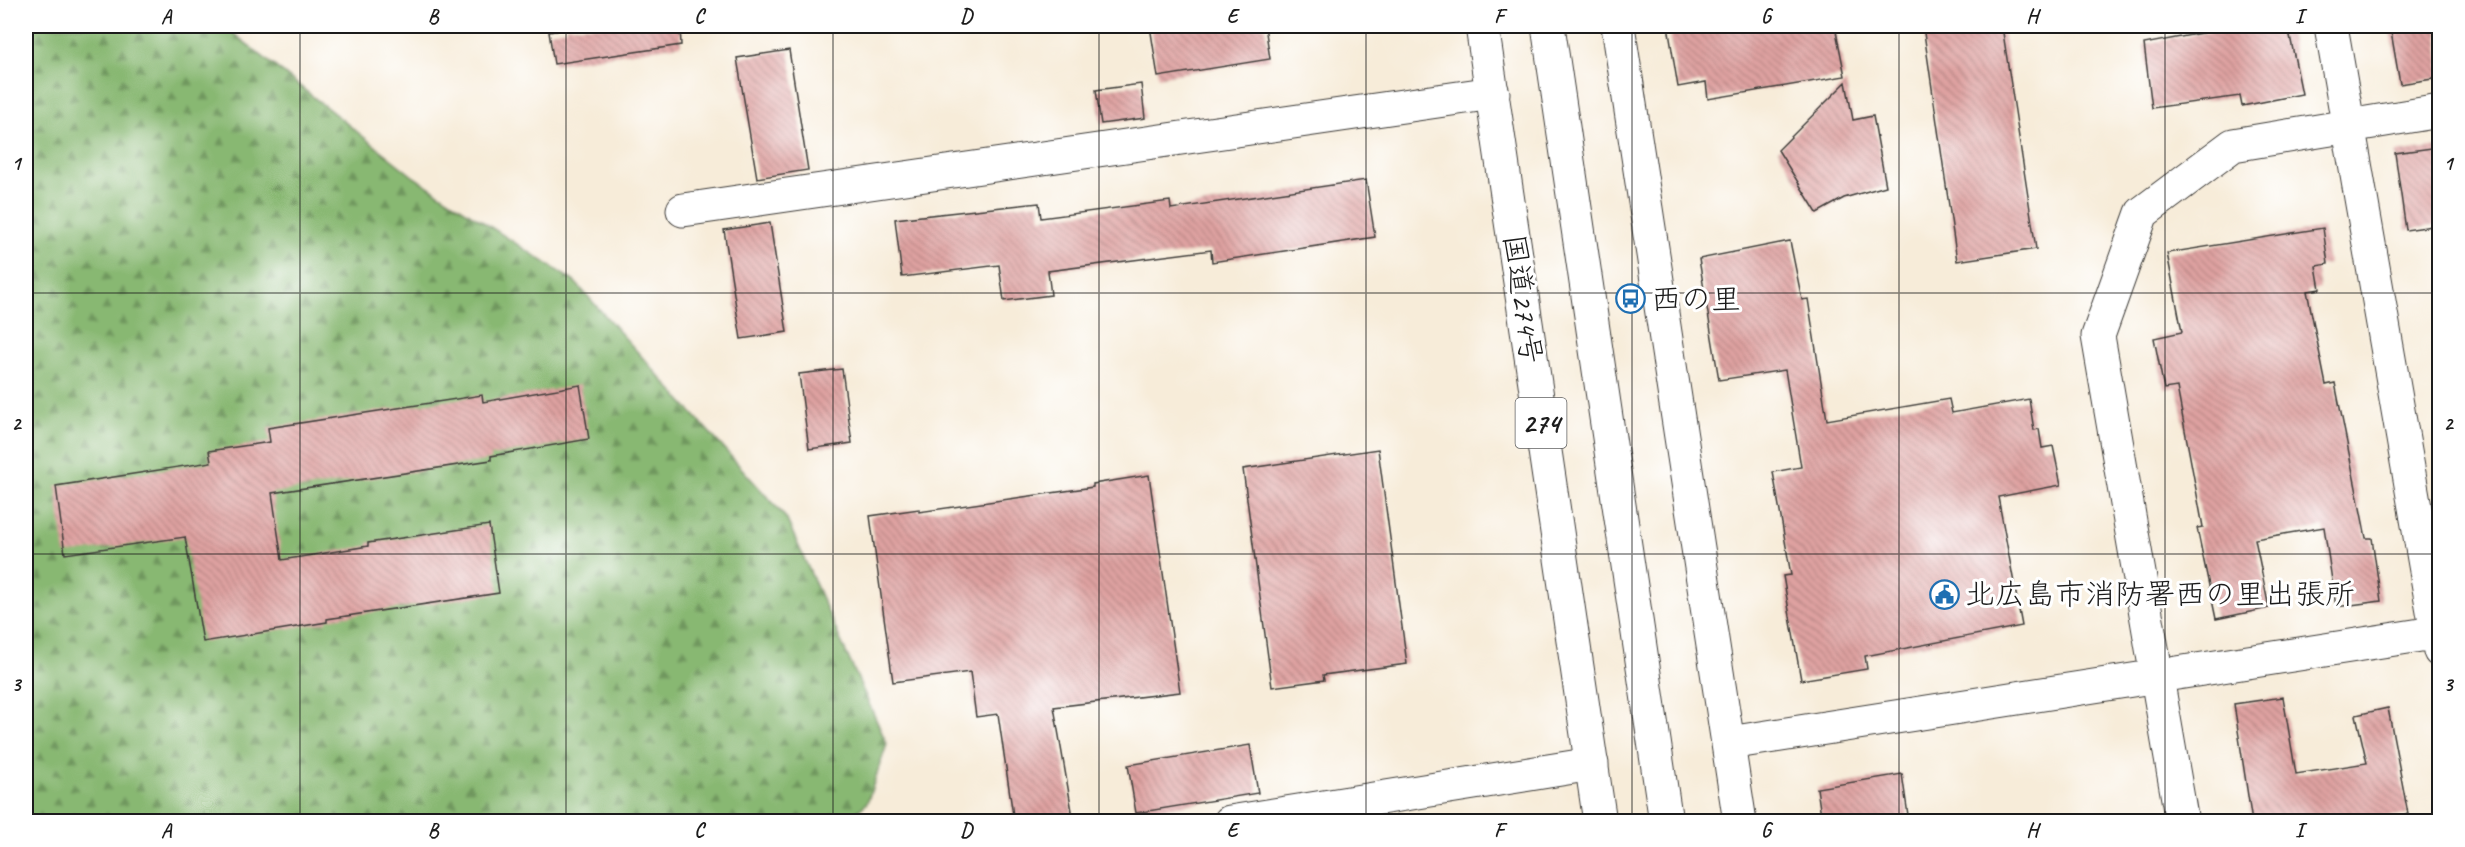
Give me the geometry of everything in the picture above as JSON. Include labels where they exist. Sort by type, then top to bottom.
[{"type":"main road","name":"国道274号","points":[[1482,26],[1600,822]]},
{"type":"main road","name":"274","points":[[1548,26],[1666,822]]},
{"type":"main road","points":[[1618,26],[1740,822]]},
{"type":"main road","points":[[1729,743],[2157,676],[2438,639],[2331,26]]},
{"type":"main road","points":[[683,210],[1493,93]]},
{"type":"main road","points":[[2182,822],[2098,336],[2142,213],[2233,145],[2439,111]]},
{"type":"main road","points":[[1230,822],[1592,764]]},
{"type":"green space","points":[[26,26],[224,26],[414,177],[575,282],[786,518],[887,744],[867,803],[845,822],[26,821]]},
{"type":"building","points":[[566,26],[680,26],[681,45],[554,64],[549,32],[567,29]]},
{"type":"building","points":[[1150,26],[1265,26],[1270,59],[1158,77]]},
{"type":"building","points":[[1668,26],[1835,26],[1845,76],[1708,99],[1706,82],[1678,87]]},
{"type":"building","points":[[1923,26],[2002,26],[2036,249],[1957,261]]},
{"type":"building","points":[[2238,26],[2288,26],[2302,94],[2242,106],[2240,96],[2152,108],[2144,44]]},
{"type":"building","points":[[2390,26],[2439,26],[2439,78],[2400,84]]},
{"type":"building","points":[[789,50],[808,170],[757,178],[737,58]]},
{"type":"building","points":[[1846,82],[1853,120],[1873,116],[1886,186],[1844,198],[1817,213],[1778,150]]},
{"type":"building","points":[[1141,84],[1145,118],[1101,124],[1096,90]]},
{"type":"building","points":[[2439,147],[2439,225],[2406,230],[2395,153]]},
{"type":"building","points":[[1366,180],[1375,237],[1212,262],[1211,250],[1048,271],[1051,295],[1004,301],[999,265],[902,277],[895,219],[1039,203],[1041,218],[1170,201],[1171,209]]},
{"type":"building","points":[[770,223],[787,332],[741,339],[724,230]]},
{"type":"building","points":[[2323,228],[2328,264],[2316,266],[2320,289],[2307,291],[2326,385],[2335,383],[2366,538],[2372,538],[2381,601],[2336,607],[2324,527],[2255,539],[2269,608],[2216,619],[2197,528],[2203,527],[2177,387],[2164,389],[2154,338],[2182,332],[2167,253]]},
{"type":"building","points":[[1790,241],[1802,300],[1808,299],[1827,420],[1949,399],[1952,413],[2029,399],[2034,430],[2039,429],[2042,448],[2053,446],[2061,485],[1998,497],[2022,626],[1865,656],[1867,669],[1801,680],[1783,576],[1791,575],[1773,472],[1801,467],[1785,370],[1719,380],[1699,259]]},
{"type":"building","points":[[842,369],[852,443],[809,449],[799,374]]},
{"type":"building","points":[[580,385],[589,439],[491,456],[491,460],[272,493],[282,560],[368,546],[368,543],[489,525],[499,593],[327,619],[327,622],[203,642],[185,537],[65,554],[56,486],[211,462],[209,451],[270,442],[268,428],[482,395],[483,402]]},
{"type":"building","points":[[1378,449],[1407,664],[1323,675],[1324,680],[1272,687],[1243,469]]},
{"type":"building","points":[[1149,475],[1180,692],[1054,707],[1073,817],[1046,822],[1014,822],[998,714],[976,717],[970,672],[893,682],[870,516],[919,509],[919,512],[1093,487],[1093,484]]},
{"type":"building","points":[[2283,697],[2296,774],[2367,763],[2356,715],[2388,708],[2408,814],[2358,822],[2252,822],[2234,704]]},
{"type":"building","points":[[1250,745],[1258,793],[1136,813],[1128,765]]},
{"type":"building","points":[[1902,774],[1909,822],[1822,822],[1817,788]]},
{"type":"place","name":"西の里","points":[[1630,299]]},
{"type":"place","name":"北広島市消防署西の里出張所","points":[[1944,594]]}]
